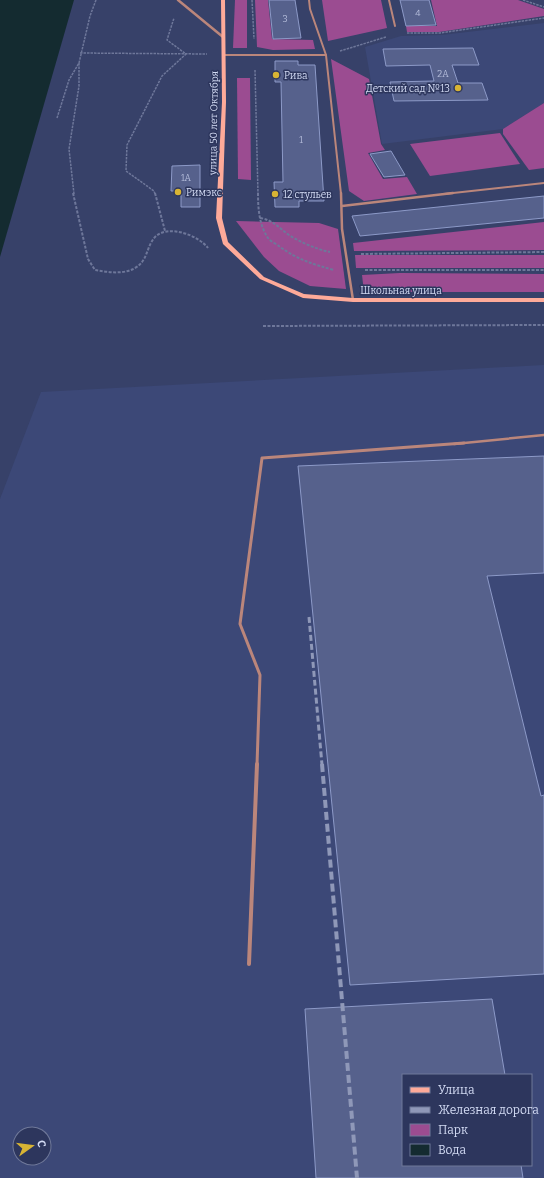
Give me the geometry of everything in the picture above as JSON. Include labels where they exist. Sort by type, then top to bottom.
[{"type":"street","name":"улица 50 лет Октября","points":[[223,0],[223,125],[219,218],[225,243],[262,278]]},
{"type":"street","points":[[179,1],[223,36]]},
{"type":"street","name":"Школьная улица","points":[[262,278],[303,296],[353,300],[544,300]]},
{"type":"lane","points":[[309,0],[310,9],[326,55],[342,206],[342,229],[353,300]]},
{"type":"lane","points":[[389,0],[395,26]]},
{"type":"lane","points":[[223,55],[326,55]]},
{"type":"lane","points":[[342,206],[544,183]]},
{"type":"lane","points":[[249,964],[260,675],[240,624],[262,458],[422,447],[544,435]]},
{"type":"path","points":[[96,0],[80,53],[79,86],[69,149],[73,192],[88,259],[95,270],[112,273],[134,269],[143,263],[155,236],[165,231],[191,234],[204,242],[210,251]]},
{"type":"path","points":[[252,0],[258,209],[263,228],[269,239],[290,254],[307,263],[333,270],[544,270]]},
{"type":"path","points":[[523,0],[544,7]]},
{"type":"path","points":[[179,1],[167,40],[186,54]]},
{"type":"path","points":[[407,33],[440,33],[544,18]]},
{"type":"path","points":[[326,55],[393,35]]},
{"type":"path","points":[[80,53],[223,55]]},
{"type":"path","points":[[165,231],[154,191],[126,171],[127,145],[162,76],[186,54]]},
{"type":"path","points":[[57,118],[69,80],[79,63]]},
{"type":"path","points":[[260,218],[271,219],[283,231],[316,249],[346,254],[544,252]]},
{"type":"path","points":[[263,326],[544,325]]},
{"type":"shaded area","name":"Детский сад №13","points":[[544,23],[544,103],[503,129],[382,144],[365,47],[401,36],[442,35]]},
{"type":"shaded area","points":[[544,365],[544,1178],[0,1178],[0,499],[41,392]]},
{"type":"green space","points":[[235,0],[247,0],[247,48],[233,48]]},
{"type":"green space","points":[[255,0],[268,0],[272,39],[313,40],[315,49],[273,50],[257,47]]},
{"type":"green space","points":[[322,0],[381,0],[387,28],[328,41]]},
{"type":"green space","points":[[431,0],[518,0],[544,9],[544,16],[439,32],[407,32],[406,26],[437,26]]},
{"type":"green space","points":[[331,59],[369,79],[381,144],[385,150],[368,153],[383,179],[407,177],[417,194],[364,201],[349,191]]},
{"type":"green space","points":[[237,78],[250,78],[251,180],[238,179]]},
{"type":"green space","points":[[544,103],[544,168],[529,170],[503,134],[503,129]]},
{"type":"green space","points":[[500,133],[520,164],[430,176],[410,144]]},
{"type":"green space","points":[[236,221],[319,223],[338,229],[346,289],[310,286],[279,271],[264,257]]},
{"type":"green space","points":[[544,222],[544,250],[354,251],[353,243]]},
{"type":"green space","points":[[355,255],[544,255],[544,268],[356,268]]},
{"type":"green space","points":[[400,273],[544,274],[544,292],[364,292],[362,275]]},
{"type":"water","points":[[0,0],[74,0],[0,257]]},
{"type":"building","points":[[269,0],[295,0],[301,38],[273,39]]},
{"type":"building","points":[[400,0],[429,0],[436,25],[406,26]]},
{"type":"building","points":[[473,48],[479,65],[452,65],[458,83],[482,83],[488,100],[394,101],[390,82],[434,81],[430,65],[386,66],[383,49]]},
{"type":"building","points":[[275,61],[298,61],[298,65],[315,65],[324,201],[299,201],[299,207],[275,207],[274,182],[283,182],[281,82],[275,82]]},
{"type":"building","points":[[391,151],[405,175],[384,177],[370,154]]},
{"type":"building","points":[[200,165],[200,207],[181,207],[181,191],[171,191],[172,166]]},
{"type":"building","points":[[544,196],[544,218],[360,236],[352,216]]},
{"type":"building","points":[[544,456],[544,573],[487,576],[541,796],[544,795],[544,974],[350,985],[298,466]]},
{"type":"building","points":[[492,999],[505,1074],[402,1074],[402,1166],[521,1166],[523,1178],[316,1178],[305,1009]]},
{"type":"railway","points":[[309,617],[322,765]]},
{"type":"railway","points":[[322,764],[357,1178]]},
{"type":"place","name":"Рива","points":[[276,75]]},
{"type":"place","name":"Детский сад №13","points":[[458,88]]},
{"type":"place","name":"Римэкс","points":[[178,192]]},
{"type":"place","name":"12 стульев","points":[[275,194]]}]
